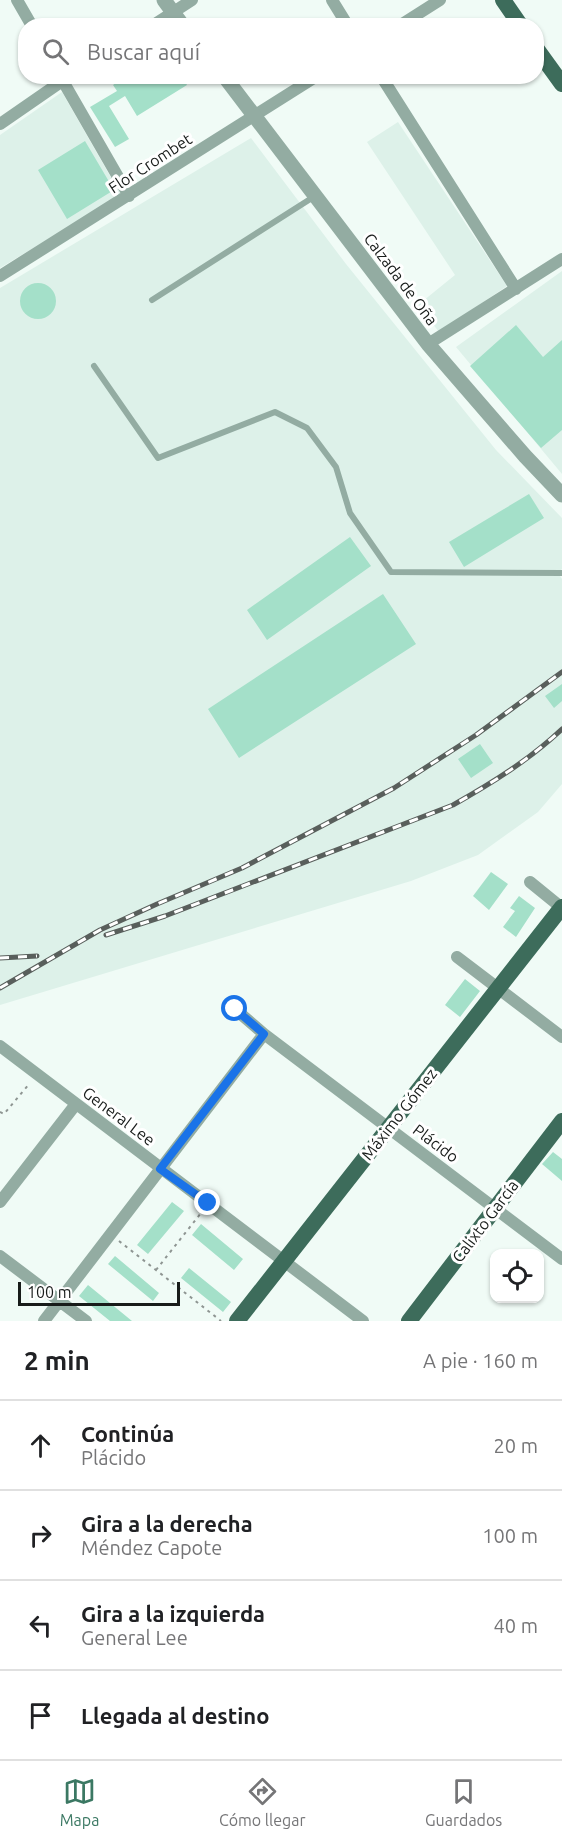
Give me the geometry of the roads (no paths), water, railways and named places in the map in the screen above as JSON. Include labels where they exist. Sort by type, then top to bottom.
[{"type":"main road","points":[[503,0],[515,18]]},
{"type":"main road","points":[[544,58],[562,84]]},
{"type":"main road","name":"Máximo Gómez","points":[[237,1321],[562,908]]},
{"type":"main road","name":"Calixto García","points":[[409,1321],[562,1120]]},
{"type":"street","points":[[17,0],[27,18]]},
{"type":"street","points":[[158,18],[168,6],[192,0]]},
{"type":"street","points":[[332,0],[343,18]]},
{"type":"street","points":[[412,18],[440,0]]},
{"type":"street","points":[[0,124],[56,84]]},
{"type":"street","points":[[67,84],[129,196]]},
{"type":"street","name":"Calzada de Oña","points":[[230,84],[428,344],[562,495]]},
{"type":"street","name":"Flor Crombet","points":[[0,276],[304,84]]},
{"type":"street","points":[[386,84],[516,289]]},
{"type":"street","points":[[428,344],[562,259]]},
{"type":"street","points":[[530,882],[562,908]]},
{"type":"street","points":[[457,957],[562,1037]]},
{"type":"street","name":"Plácido","points":[[235,1009],[264,1034],[562,1259]]},
{"type":"street","points":[[44,1321],[264,1034]]},
{"type":"street","name":"General Lee","points":[[0,1046],[363,1321]]},
{"type":"street","points":[[0,1202],[76,1104]]},
{"type":"street","points":[[0,1256],[59,1300],[77,1318]]},
{"type":"lane","points":[[152,300],[315,196]]},
{"type":"lane","points":[[94,366],[158,458],[275,412],[307,428],[336,467],[351,513],[391,572],[562,573]]},
{"type":"railway","points":[[0,988],[100,930],[242,868],[394,788],[476,735],[562,672]]},
{"type":"railway","points":[[106,935],[165,916],[453,805],[510,770],[562,729]]},
{"type":"railway","points":[[0,958],[37,956]]}]
